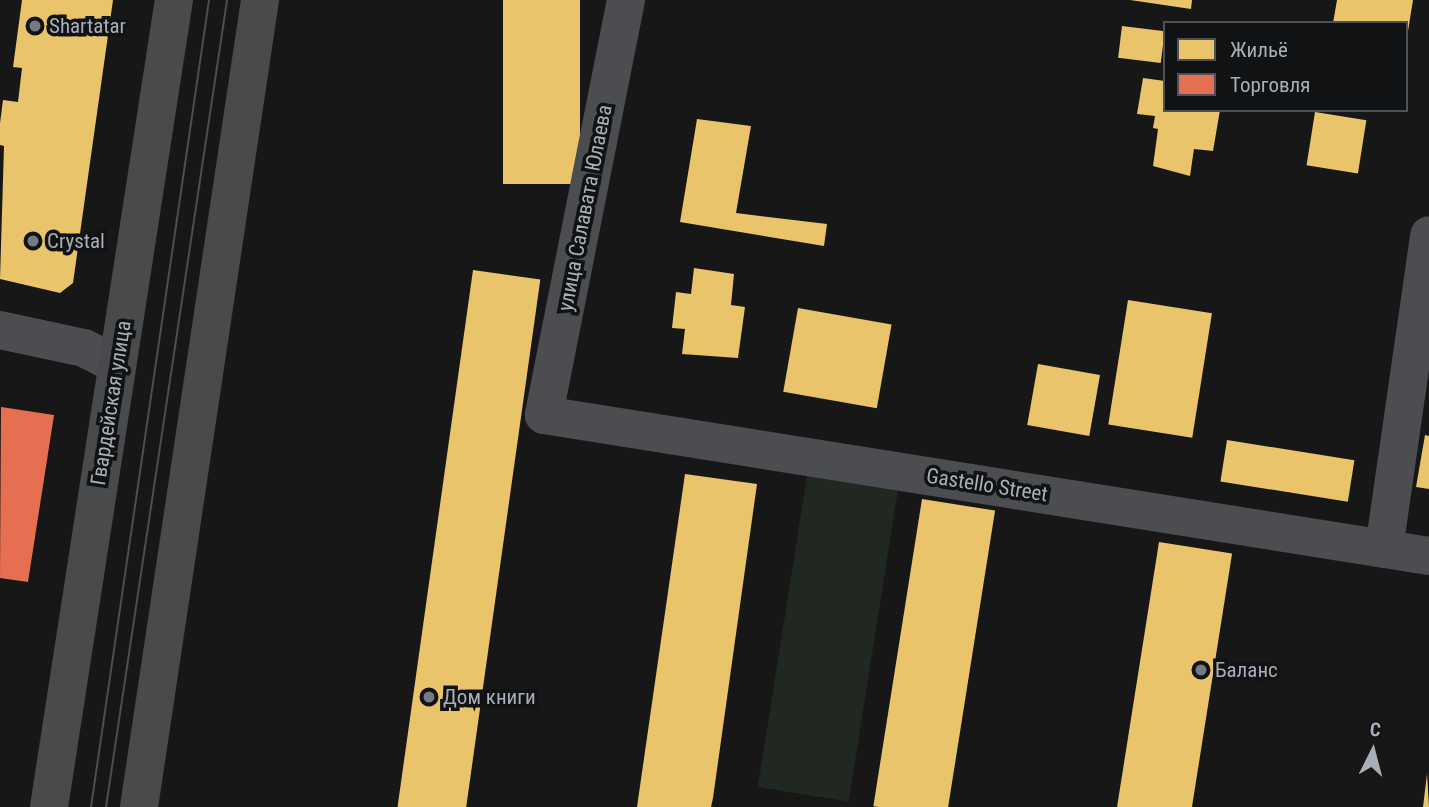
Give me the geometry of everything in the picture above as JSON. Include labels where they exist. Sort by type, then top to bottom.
[{"type":"main road","name":"Гвардейская улица","points":[[49,807],[174,0]]},
{"type":"main road","points":[[139,807],[260,0]]},
{"type":"street","name":"улица Салавата Юлаева","points":[[544,415],[626,0]]},
{"type":"street","points":[[1384,549],[1429,235]]},
{"type":"street","points":[[0,330],[84,348],[117,365]]},
{"type":"street","name":"Gastello Street","points":[[544,415],[1429,556]]},
{"type":"shaded area","points":[[808,470],[899,484],[849,801],[758,787]]},
{"type":"building: Жильё","points":[[22,0],[113,0],[73,283],[60,293],[0,279],[4,146],[0,145],[0,123],[3,100],[18,102],[22,68],[13,67]]},
{"type":"building: Жильё","points":[[503,0],[580,0],[580,184],[503,184]]},
{"type":"building: Жильё","points":[[1130,0],[1192,0],[1191,9]]},
{"type":"building: Жильё","points":[[1337,0],[1413,0],[1408,31],[1408,21],[1333,21]]},
{"type":"building: Жильё","points":[[1122,26],[1163,31],[1161,63],[1118,58]]},
{"type":"building: Жильё","points":[[1143,78],[1163,81],[1163,112],[1220,112],[1213,151],[1194,149],[1190,176],[1153,166],[1158,129],[1153,128],[1155,116],[1137,114]]},
{"type":"building: Жильё","points":[[1315,112],[1366,120],[1358,173],[1307,165]]},
{"type":"building: Жильё","points":[[697,119],[751,126],[736,213],[827,224],[824,246],[680,222]]},
{"type":"building: Жильё","points":[[694,268],[734,274],[731,305],[745,307],[738,358],[682,354],[685,329],[672,328],[676,292],[691,294]]},
{"type":"building: Жильё","points":[[473,270],[540,279],[466,807],[398,807]]},
{"type":"building: Жильё","points":[[1128,300],[1212,313],[1192,438],[1108,424]]},
{"type":"building: Жильё","points":[[798,308],[892,324],[877,408],[783,392]]},
{"type":"building: Жильё","points":[[1038,364],[1100,375],[1089,436],[1027,425]]},
{"type":"building: Жильё","points":[[1425,435],[1429,436],[1429,489],[1416,487]]},
{"type":"building: Жильё","points":[[1227,440],[1354,460],[1348,502],[1220,481]]},
{"type":"building: Жильё","points":[[685,474],[757,484],[713,798],[711,807],[637,807]]},
{"type":"building: Жильё","points":[[922,499],[995,511],[948,807],[873,806]]},
{"type":"building: Жильё","points":[[1159,542],[1232,554],[1192,807],[1117,807]]},
{"type":"building: Жильё","points":[[1427,774],[1429,807],[1423,807]]},
{"type":"building: Торговля","points":[[1,407],[54,415],[28,582],[0,578]]},
{"type":"tram line","points":[[91,807],[209,0]]},
{"type":"tram line","points":[[106,807],[227,0]]},
{"type":"place","name":"Shartatar","points":[[35,26]]},
{"type":"place","name":"Crystal","points":[[33,241]]},
{"type":"place","name":"Баланс","points":[[1201,670]]},
{"type":"place","name":"Дом книги","points":[[429,697]]}]
